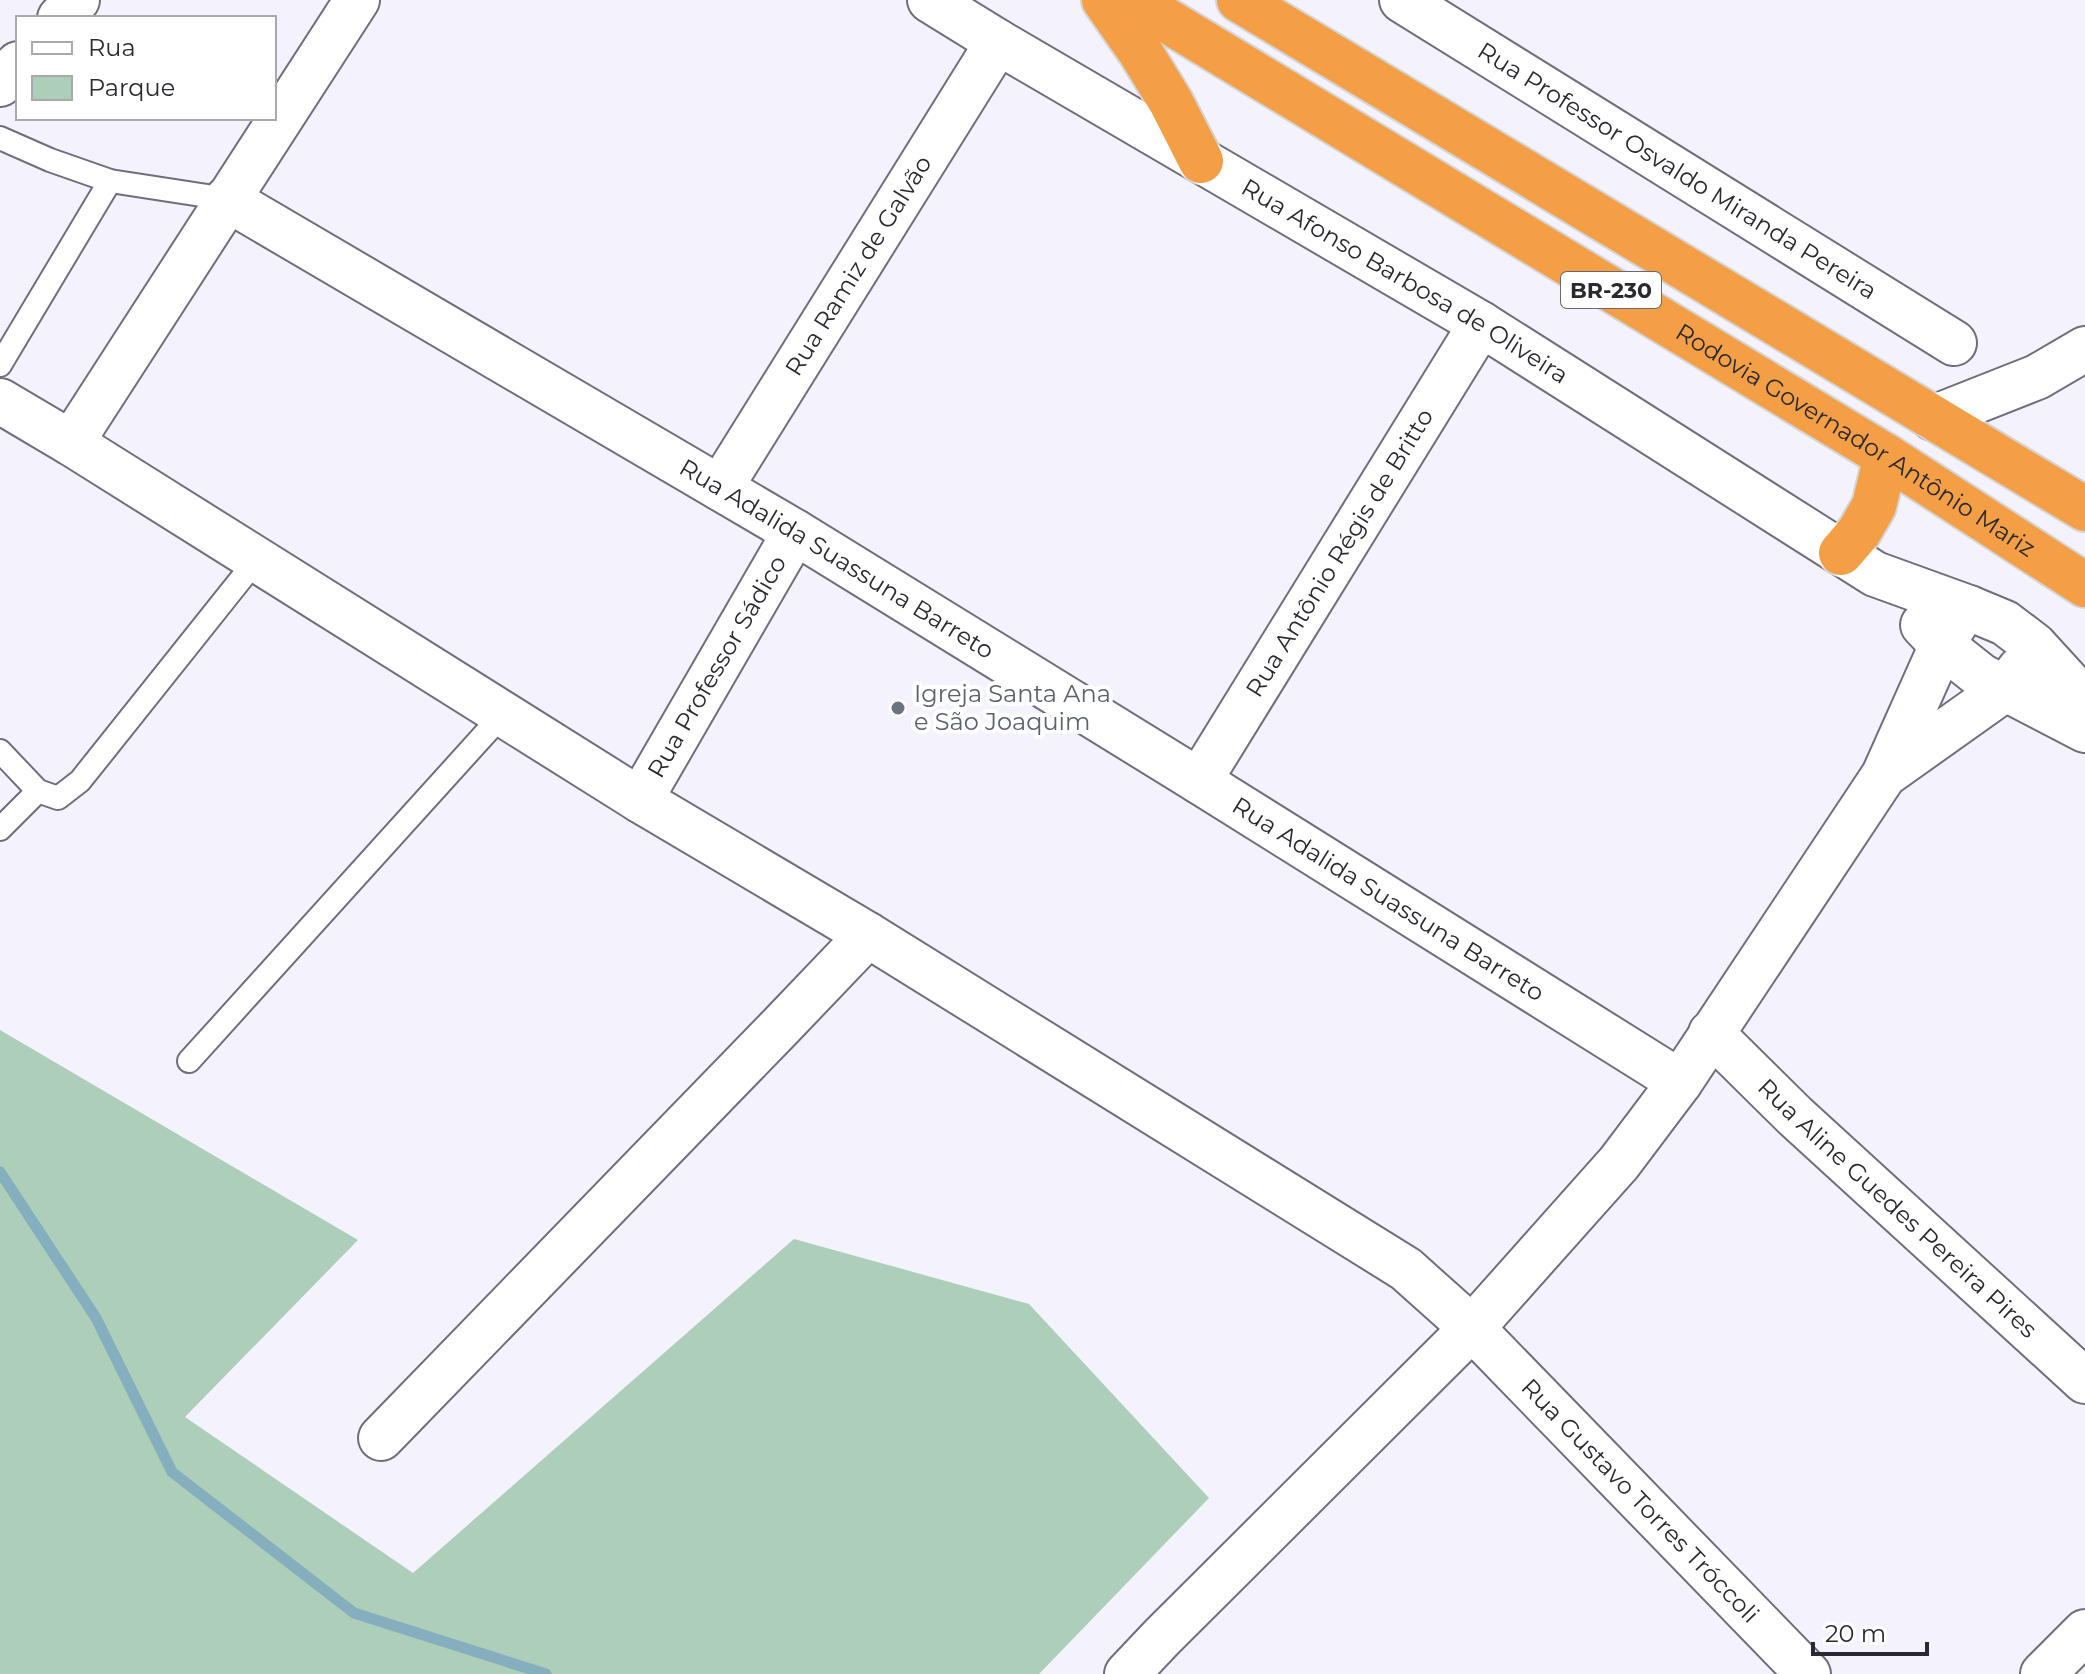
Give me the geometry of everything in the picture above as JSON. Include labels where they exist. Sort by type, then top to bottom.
[{"type":"highway","points":[[1104,0],[1171,102],[1201,161]]},
{"type":"highway","name":"Rodovia Governador Antônio Mariz","points":[[1133,0],[1886,456],[2085,585]]},
{"type":"highway","name":"BR-230","points":[[1239,0],[2085,509]]},
{"type":"highway","points":[[1858,564],[1859,532],[1874,506],[1886,456]]},
{"type":"street","points":[[62,16],[77,0]]},
{"type":"street","points":[[71,443],[357,0]]},
{"type":"street","name":"Rua Afonso Barbosa de Oliveira","points":[[930,0],[1481,324],[1858,564]]},
{"type":"street","name":"Rua Professor Osvaldo Miranda Pereira","points":[[1402,0],[1954,343]]},
{"type":"street","name":"Rua Ramiz de Galvão","points":[[720,488],[998,42]]},
{"type":"street","points":[[0,84],[16,66]]},
{"type":"street","name":"Rua Adalida Suassuna Barreto","points":[[227,199],[795,532],[1680,1082]]},
{"type":"street","name":"Rua Antônio Régis de Britto","points":[[1199,781],[1481,324]]},
{"type":"street","points":[[1933,418],[2037,377],[2085,349]]},
{"type":"street","name":"Rua Gustavo Torres Tróccoli","points":[[0,401],[640,800],[868,935],[1406,1269],[1472,1328],[1808,1674]]},
{"type":"street","name":"Rua Professor Sádico","points":[[640,800],[795,532]]},
{"type":"street","points":[[1858,564],[2005,623],[2034,645],[2085,701]]},
{"type":"street","points":[[1858,564],[1942,645],[1981,676],[2085,730]]},
{"type":"street","points":[[1127,1674],[1472,1328],[1619,1163],[1680,1082],[1884,775],[1942,645],[1961,614],[1969,608]]},
{"type":"street","points":[[1884,775],[2005,689],[2029,657],[2034,645]]},
{"type":"street","points":[[381,1438],[868,935]]},
{"type":"street","name":"Rua Aline Guedes Pereira Pires","points":[[1711,1033],[1795,1116],[2085,1381]]},
{"type":"street","points":[[2043,1674],[2085,1632]]},
{"type":"lane","name":"Rua Adalida Suassuna Barreto","points":[[0,138],[110,181],[227,199]]},
{"type":"lane","points":[[0,365],[110,181]]},
{"type":"lane","points":[[0,751],[38,791],[58,798],[80,781],[257,559]]},
{"type":"lane","points":[[189,1061],[503,714]]},
{"type":"lane","points":[[0,829],[38,791]]},
{"type":"green space","points":[[0,1030],[358,1240],[185,1417],[413,1573],[794,1239],[1029,1304],[1209,1498],[1039,1674],[0,1674]]},
{"type":"waterway","points":[[0,1172],[96,1318],[172,1472],[354,1613],[546,1674]]},
{"type":"place","name":"Igreja Santa Ana e São Joaquim","points":[[898,708]]}]
